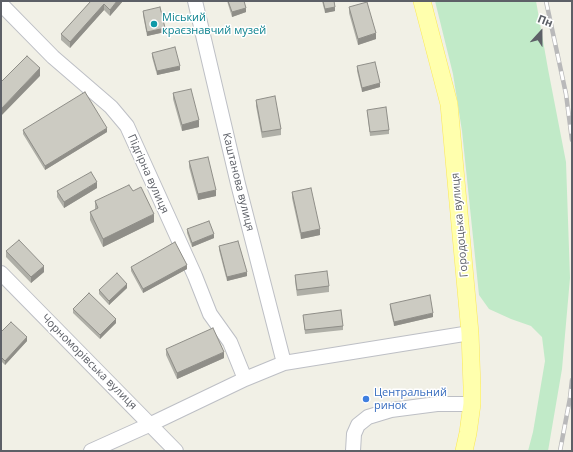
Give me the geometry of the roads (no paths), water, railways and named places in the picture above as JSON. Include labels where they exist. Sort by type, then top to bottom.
[{"type":"main road","name":"Городоцька вулиця","points":[[422,1],[449,104],[470,333],[472,404],[464,451]]},
{"type":"street","name":"Каштанова вулиця","points":[[195,1],[238,184],[284,363]]},
{"type":"street","name":"Підгірна вулиця","points":[[4,4],[53,57],[111,107],[127,126],[195,276],[210,314],[230,342],[245,379]]},
{"type":"street","name":"Чорноморівська вулиця","points":[[2,277],[151,424],[176,451]]},
{"type":"street","points":[[91,451],[245,379],[284,363],[470,333]]},
{"type":"street","points":[[353,451],[354,434],[358,425],[368,417],[391,410],[437,404],[472,404]]},
{"type":"railway","points":[[546,1],[566,94],[572,140]]},
{"type":"railway","points":[[560,451],[572,380]]},
{"type":"place","name":"Міський краєзнавчий музей","points":[[154,24]]},
{"type":"place","name":"Центральний ринок","points":[[366,399]]}]
